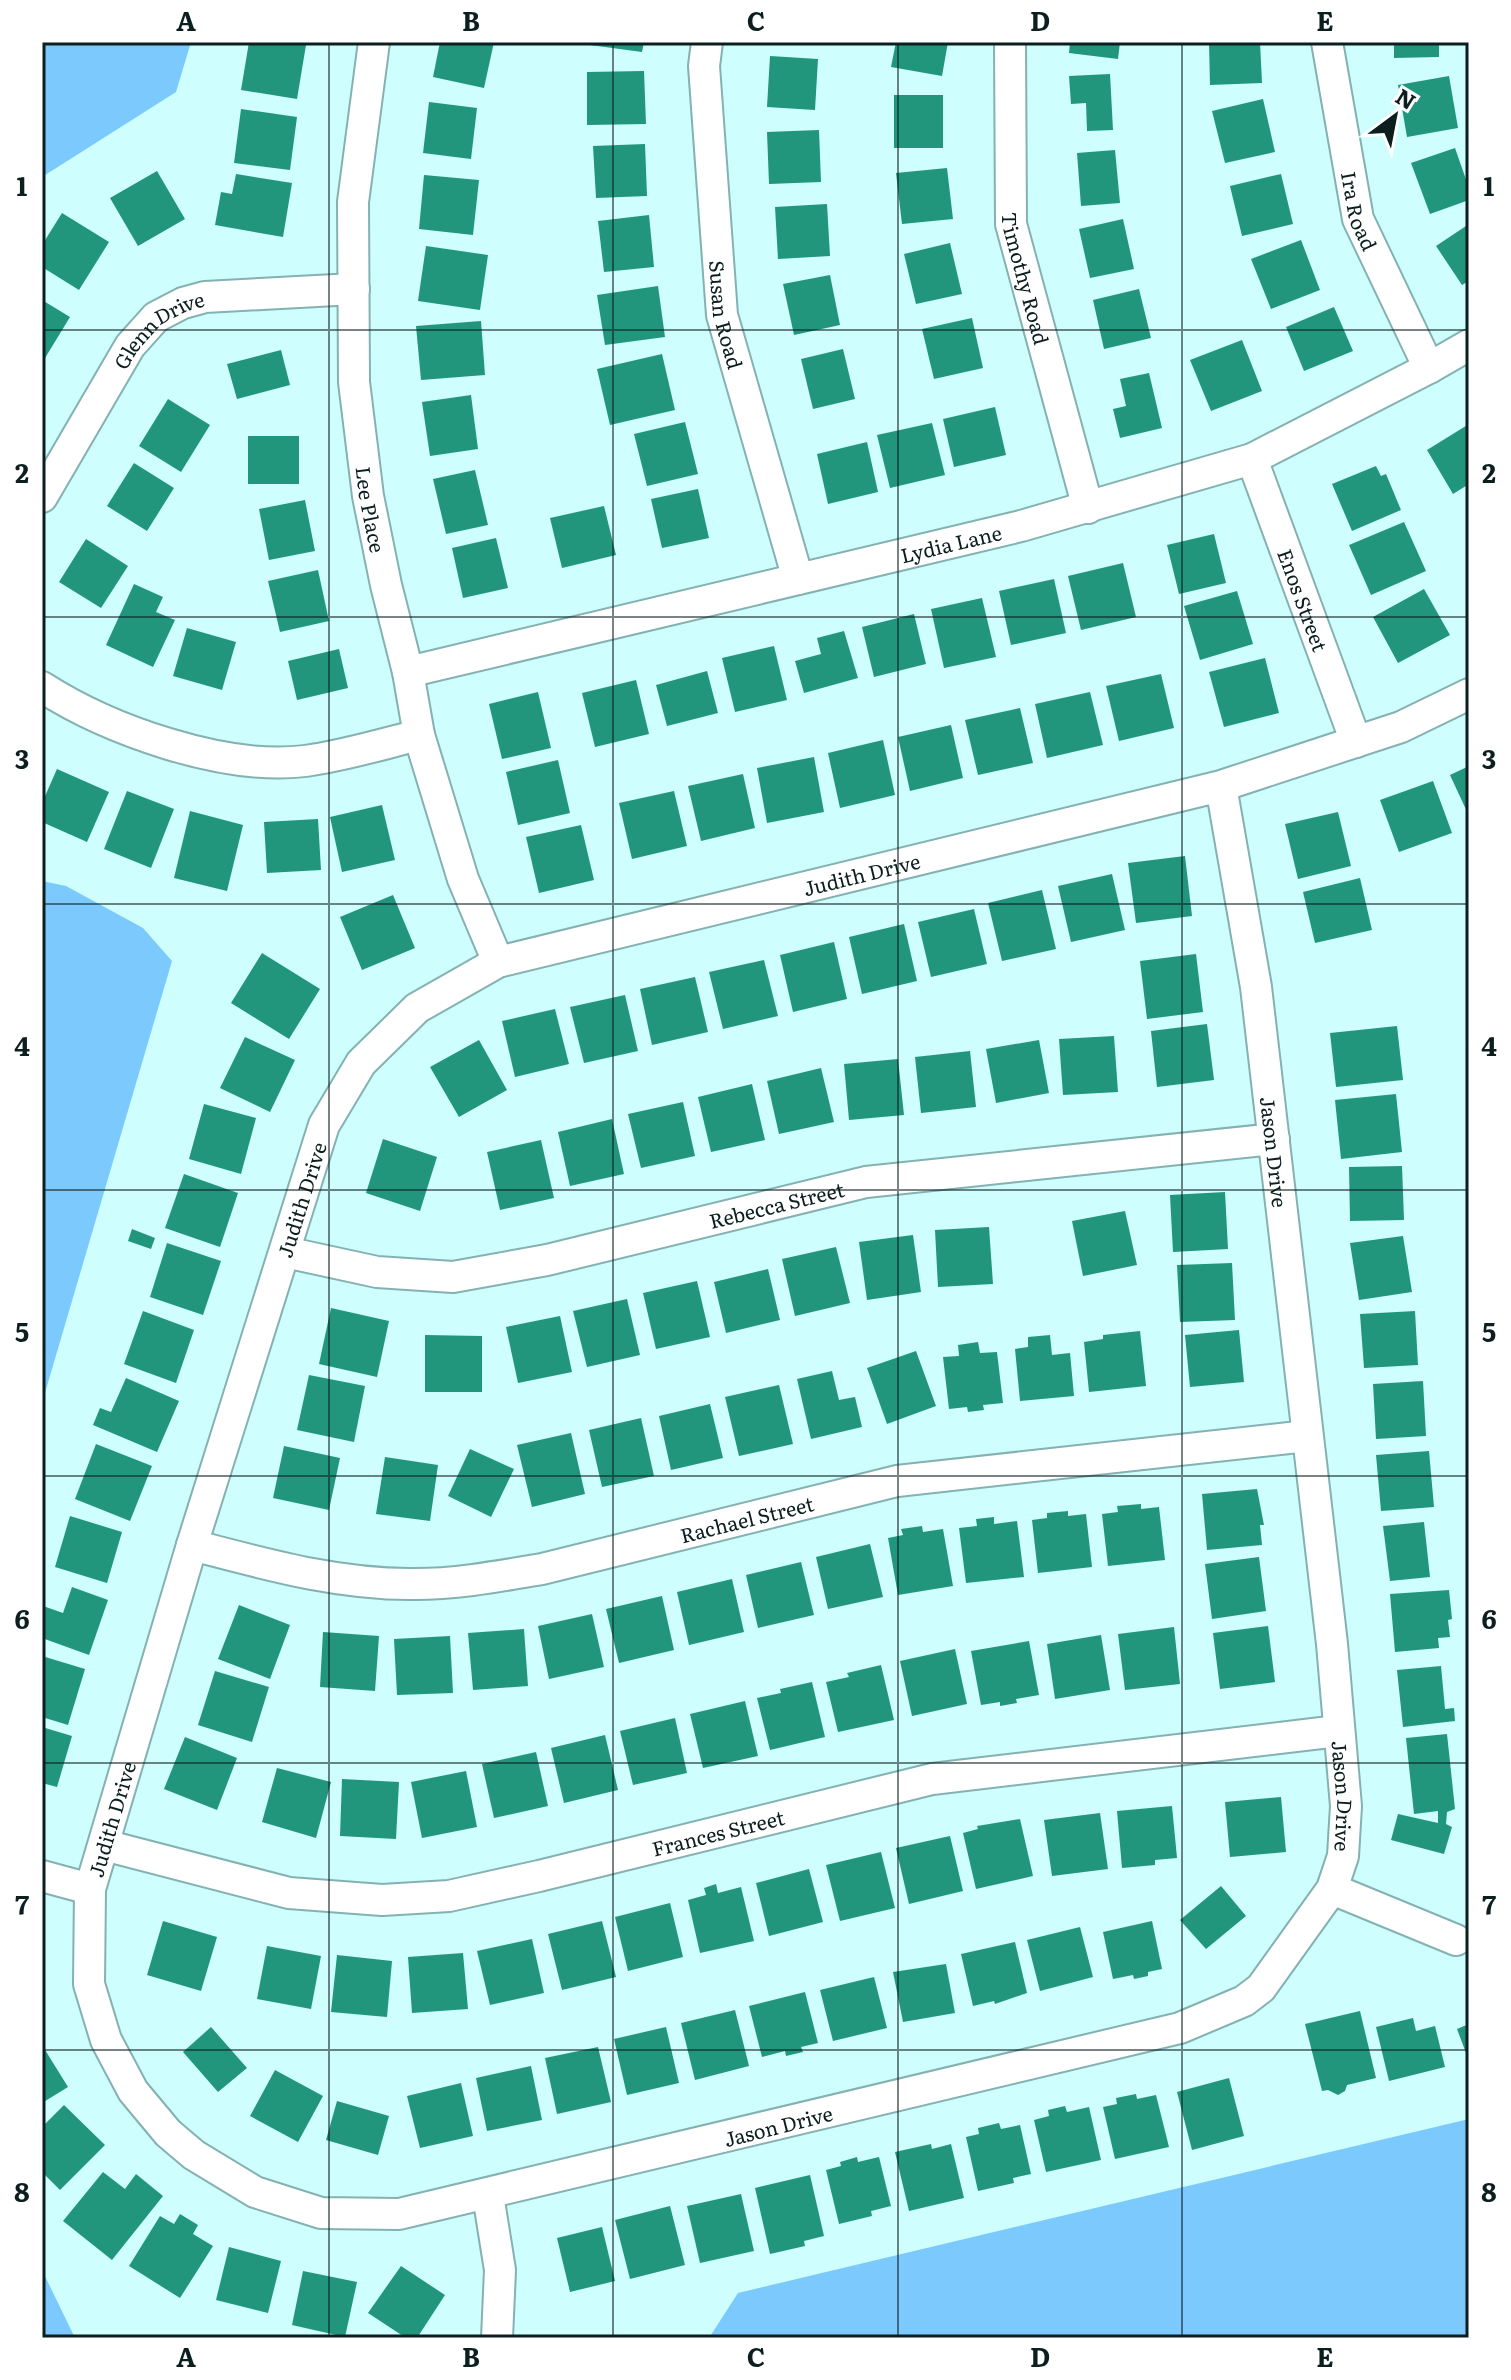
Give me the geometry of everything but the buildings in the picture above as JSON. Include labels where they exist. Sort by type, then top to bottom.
[{"type":"street","name":"Lee Place","points":[[374,42],[353,202],[354,382],[368,496],[419,735],[463,879],[498,962]]},
{"type":"street","name":"Susan Road","points":[[707,42],[704,66],[722,315],[798,579]]},
{"type":"street","name":"Timothy Road","points":[[1010,42],[1011,224],[1088,508]]},
{"type":"street","name":"Ira Road","points":[[1327,42],[1358,219],[1429,368]]},
{"type":"street","name":"Glenn Drive","points":[[42,497],[130,346],[156,317],[183,303],[205,297],[354,289]]},
{"type":"street","name":"Lydia Lane","points":[[408,672],[1088,508],[1252,459],[1469,345]]},
{"type":"street","name":"Enos Street","points":[[1252,459],[1356,742]]},
{"type":"street","points":[[42,687],[132,732],[232,759],[305,761],[419,735]]},
{"type":"street","name":"Judith Drive","points":[[488,2195],[399,2214],[321,2213],[255,2192],[194,2155],[168,2133],[133,2091],[106,2040],[89,1984],[90,1889],[192,1545],[324,1125],[361,1063],[417,1008],[498,962],[1221,786],[1401,727],[1469,694]]},
{"type":"street","name":"Jason Drive","points":[[488,2195],[1180,2028],[1244,2001],[1261,1988],[1332,1889],[1343,1856],[1346,1806],[1332,1644],[1256,987],[1221,786]]},
{"type":"street","name":"Rebecca Street","points":[[285,1252],[377,1272],[453,1277],[547,1260],[866,1182],[1274,1139]]},
{"type":"street","name":"Rachael Street","points":[[192,1545],[292,1571],[344,1579],[414,1584],[485,1579],[542,1569],[897,1481],[1307,1436]]},
{"type":"street","name":"Frances Street","points":[[104,1845],[289,1893],[382,1900],[449,1896],[932,1779],[1338,1731]]},
{"type":"street","points":[[42,1876],[90,1889]]},
{"type":"street","points":[[1332,1889],[1456,1940]]},
{"type":"street","points":[[488,2195],[500,2270],[497,2338]]},
{"type":"water","points":[[42,42],[191,42],[176,92],[42,177]]},
{"type":"water","points":[[42,881],[66,886],[143,928],[172,961],[42,1403]]},
{"type":"water","points":[[1469,2119],[1469,2338],[709,2338],[738,2293]]},
{"type":"water","points":[[42,2270],[75,2338],[42,2338]]}]
